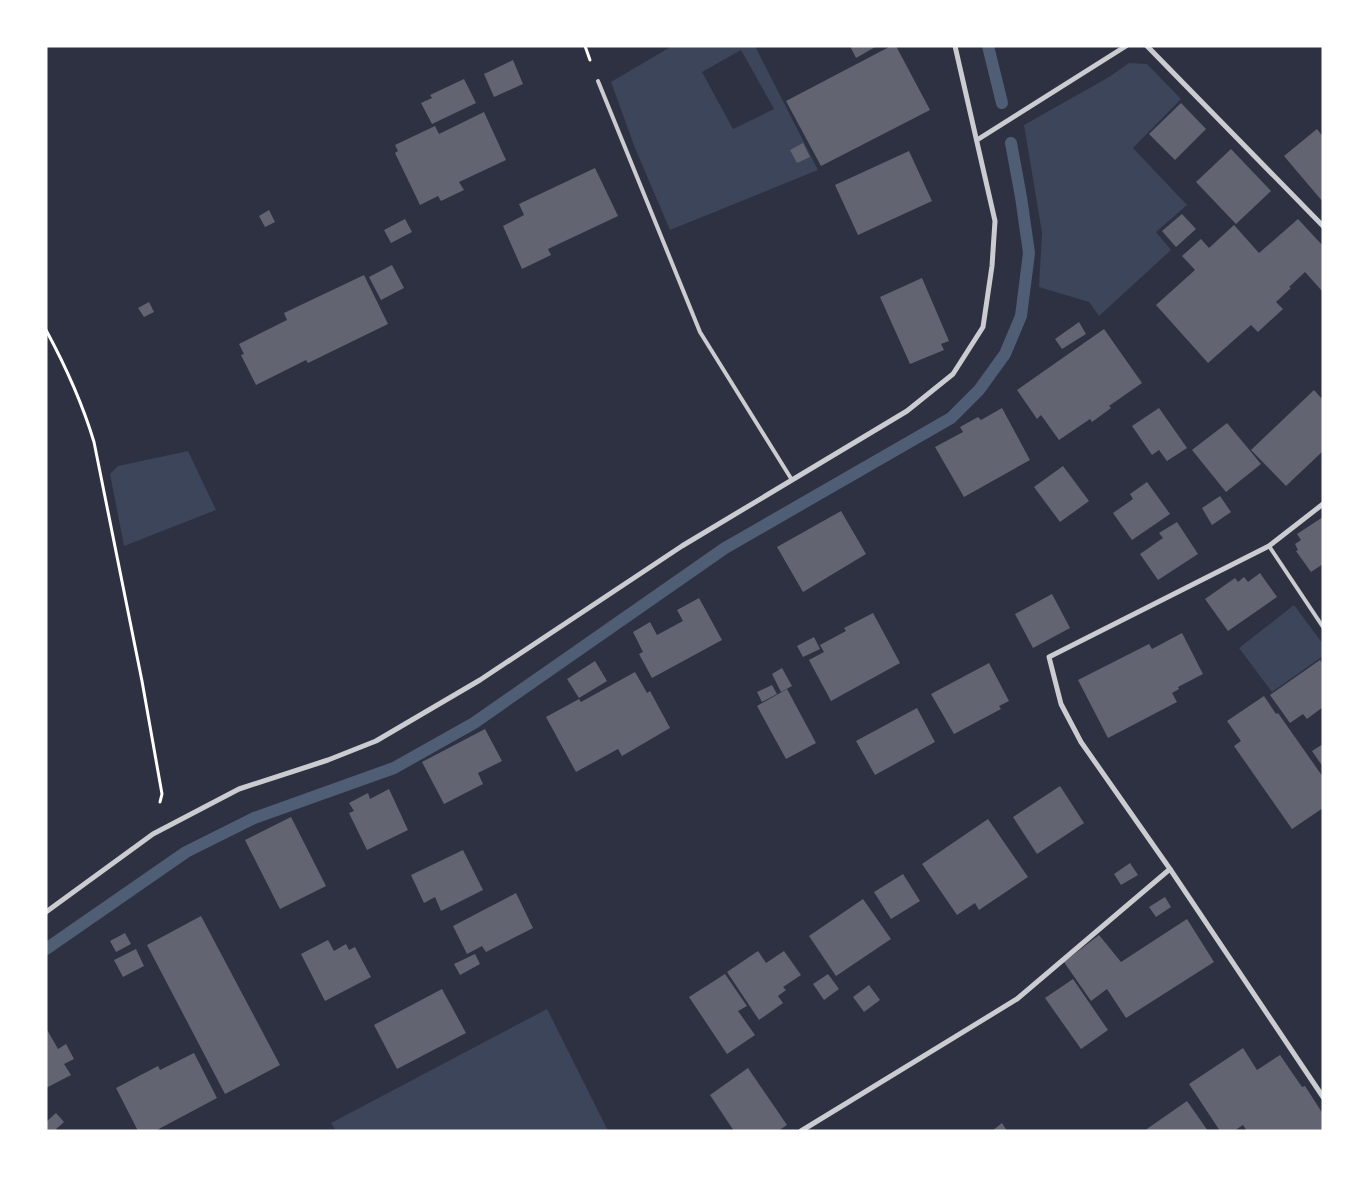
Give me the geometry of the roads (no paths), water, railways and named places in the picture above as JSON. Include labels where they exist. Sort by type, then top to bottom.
[{"type":"street","points":[[46,912],[153,834],[239,790],[328,760],[376,741],[480,680],[682,546],[907,411],[953,374],[983,327],[992,266],[995,221],[955,46]]},
{"type":"street","points":[[977,140],[1126,46]]},
{"type":"street","points":[[1147,46],[1323,226]]},
{"type":"street","points":[[1323,504],[1269,546],[1048,657],[1062,704],[1080,742],[1170,869],[1323,1097]]},
{"type":"street","points":[[801,1131],[1016,999],[1170,869]]},
{"type":"lane","points":[[598,81],[700,332],[792,480]]},
{"type":"lane","points":[[1269,546],[1323,627]]},
{"type":"waterway","points":[[988,46],[1002,103]]},
{"type":"waterway","points":[[46,949],[186,852],[254,818],[394,768],[474,723],[725,548],[951,418],[979,390],[1005,354],[1021,316],[1029,253],[1011,143]]}]
